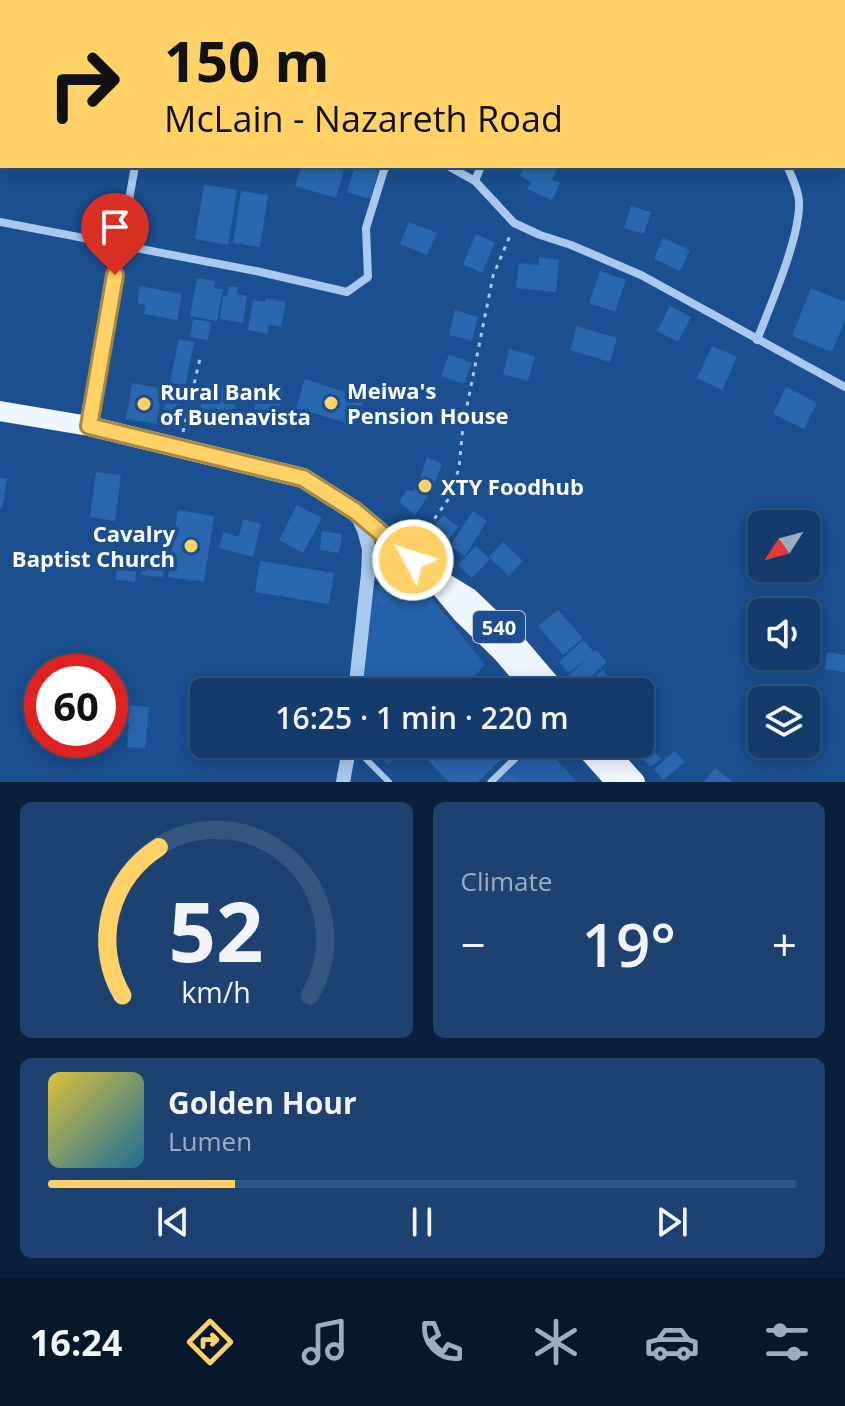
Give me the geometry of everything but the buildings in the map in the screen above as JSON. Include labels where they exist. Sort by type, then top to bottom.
[{"type":"main road","name":"540","points":[[0,411],[89,426],[303,478],[355,511],[430,574],[469,598],[511,638],[545,678]]},
{"type":"main road","name":"540","points":[[430,574],[462,613],[524,678]]},
{"type":"main road","points":[[595,758],[616,782]]},
{"type":"main road","points":[[614,758],[635,782]]},
{"type":"street","points":[[89,426],[135,168]]},
{"type":"street","points":[[0,222],[256,271],[347,292],[368,277],[366,228],[386,168]]},
{"type":"street","points":[[452,168],[475,181],[514,223],[641,275],[845,387]]},
{"type":"street","points":[[475,181],[480,168]]},
{"type":"street","points":[[757,340],[797,223],[799,203],[788,168]]},
{"type":"street","points":[[355,511],[369,549],[357,678]]},
{"type":"street","points":[[368,574],[380,563],[396,557],[409,557]]},
{"type":"street","points":[[343,782],[347,758]]},
{"type":"street","points":[[491,782],[516,758]]},
{"type":"lane","points":[[364,758],[389,782]]},
{"type":"path","points":[[409,557],[450,497],[459,468],[463,426],[493,276],[514,223]]},
{"type":"path","points":[[180,448],[201,354]]},
{"type":"shaded area","points":[[389,578],[403,578],[429,594],[485,665],[472,678],[363,678],[371,597],[377,586]]},
{"type":"shaded area","points":[[381,758],[395,758],[388,765]]},
{"type":"shaded area","points":[[522,758],[555,758],[577,782],[496,782]]},
{"type":"place","name":"Meiwa's Pension House","points":[[331,403]]},
{"type":"place","name":"Rural Bank of Buenavista","points":[[144,404]]},
{"type":"place","name":"XTY Foodhub","points":[[425,486]]},
{"type":"place","name":"Cavalry Baptist Church","points":[[191,546]]},
{"type":"route","points":[[115,275],[89,426],[303,478],[355,511],[413,560]]}]
